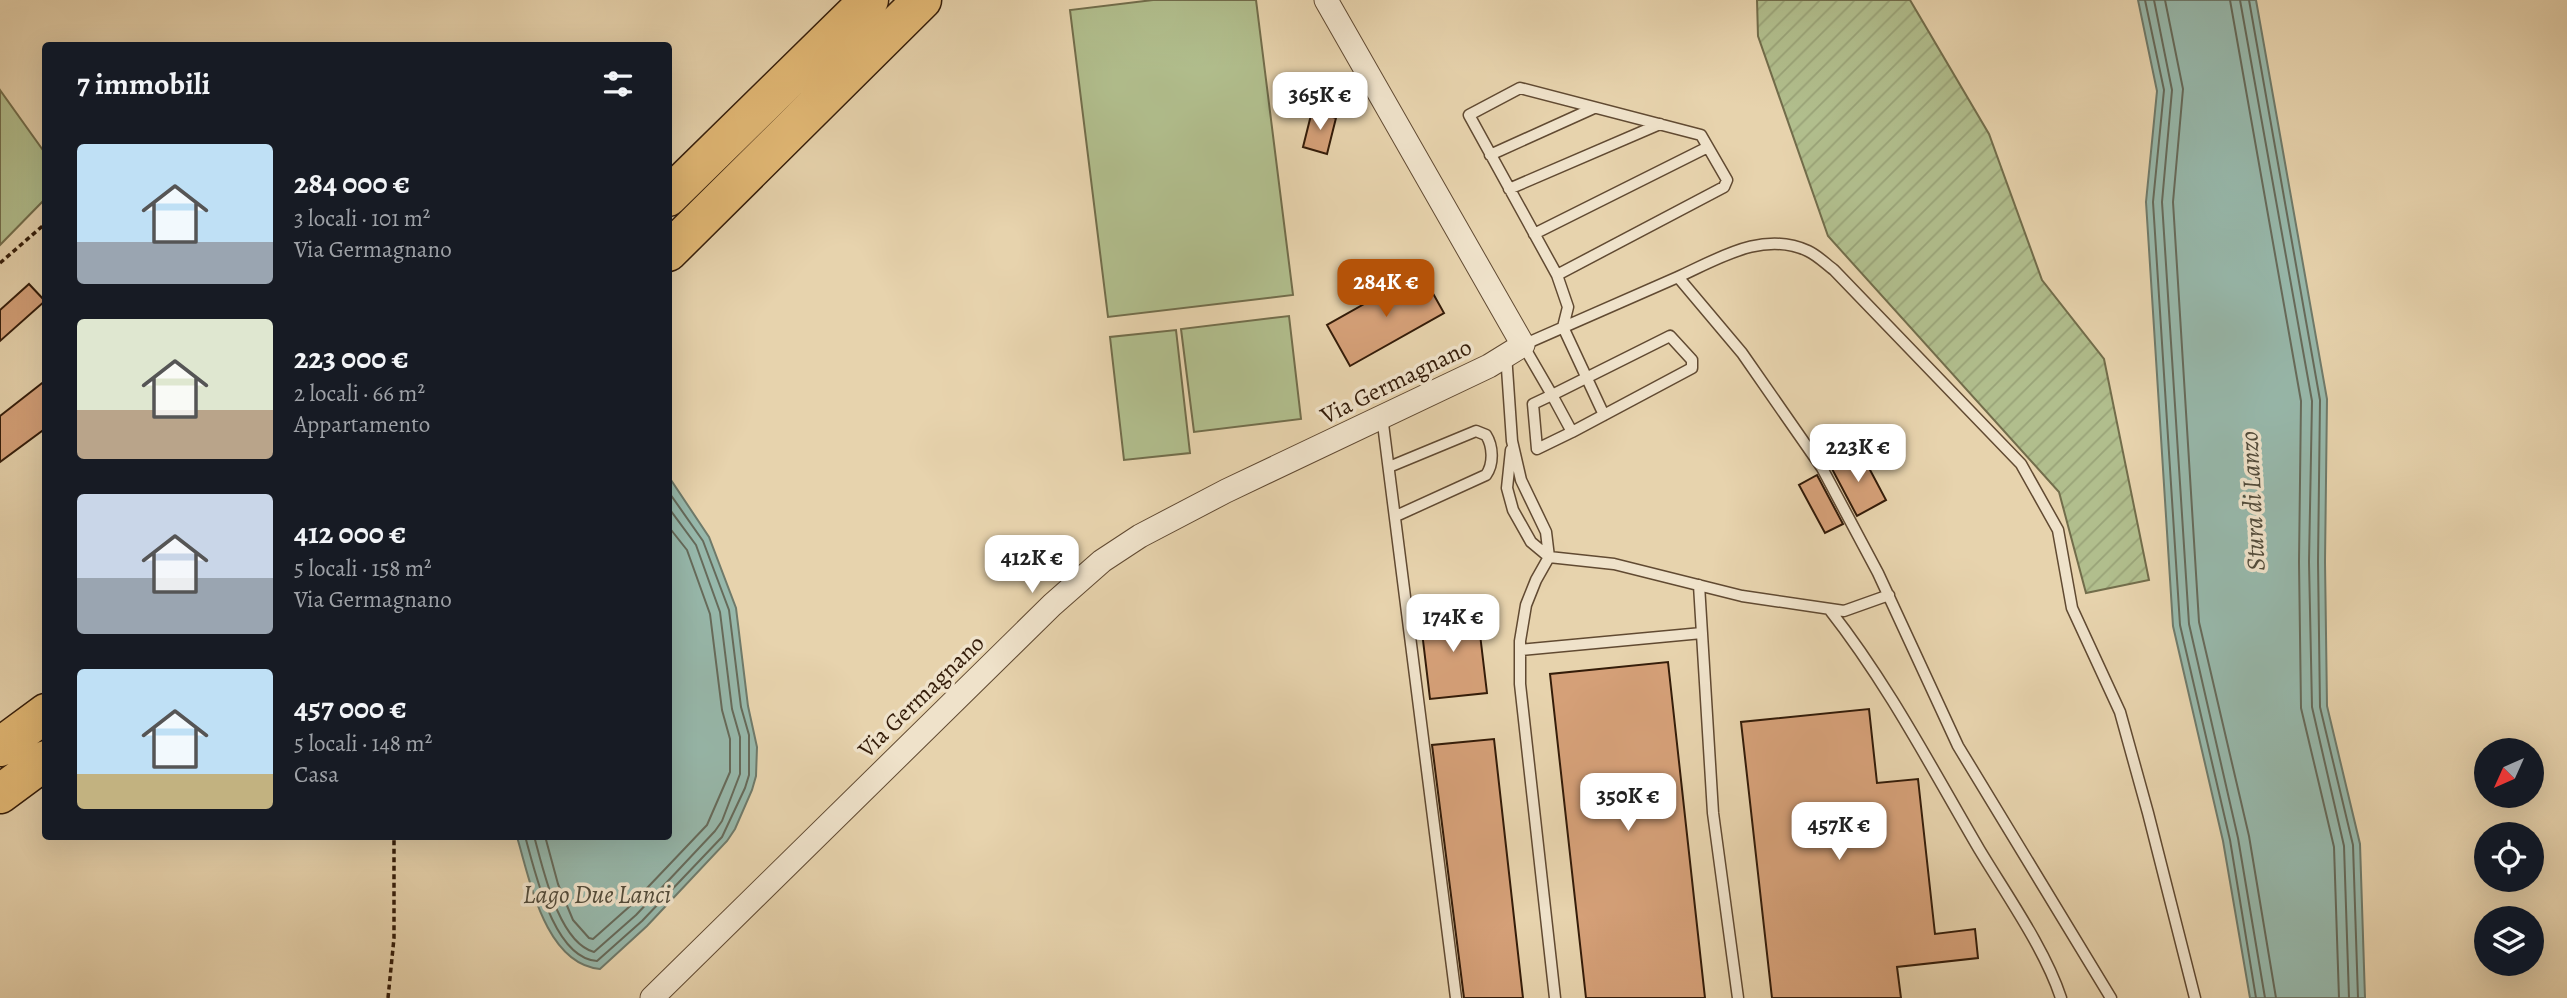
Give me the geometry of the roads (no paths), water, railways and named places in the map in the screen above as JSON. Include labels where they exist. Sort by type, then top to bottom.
[{"type":"highway","points":[[672,193],[869,0]]},
{"type":"highway","points":[[672,248],[922,0]]},
{"type":"highway","points":[[0,747],[42,716]]},
{"type":"highway","points":[[0,794],[42,763]]},
{"type":"street","points":[[1326,0],[1514,349]]},
{"type":"street","name":"Via Germagnano","points":[[652,998],[1042,615],[1102,561],[1140,536],[1489,366],[1514,349]]},
{"type":"lane","points":[[1557,275],[1724,187],[1727,180],[1702,135],[1521,88],[1469,115],[1557,275],[1568,307],[1563,327],[1604,415]]},
{"type":"lane","points":[[1490,155],[1594,107]]},
{"type":"lane","points":[[1509,189],[1660,124]]},
{"type":"lane","points":[[1534,234],[1708,147]]},
{"type":"lane","name":"Via Germagnano","points":[[1514,349],[1737,250],[1774,241],[1808,251],[1835,270],[2021,464],[2058,530],[2072,608],[2120,712],[2194,998]]},
{"type":"lane","points":[[1678,276],[1742,353],[1822,468],[1889,594],[1958,746],[2111,998]]},
{"type":"lane","points":[[1670,336],[1692,360],[1692,368],[1537,449],[1533,404],[1586,378],[1670,336]]},
{"type":"lane","points":[[1514,349],[1552,395],[1572,432]]},
{"type":"lane","points":[[1514,349],[1512,442],[1507,488],[1513,510],[1531,542],[1549,557],[1614,564],[1742,596],[1844,611],[1854,610],[1889,594]]},
{"type":"lane","points":[[1382,416],[1455,998]]},
{"type":"lane","points":[[1389,467],[1476,431],[1490,440],[1491,466],[1486,475],[1395,516]]},
{"type":"lane","points":[[1512,442],[1521,480],[1546,532],[1549,557],[1527,604],[1520,650],[1520,684],[1555,998]]},
{"type":"lane","points":[[1699,585],[1713,813],[1738,998]]},
{"type":"lane","points":[[1829,609],[1861,651],[1903,717],[2035,943],[2061,998]]},
{"type":"lane","points":[[1520,650],[1702,633]]},
{"type":"water","name":"Stura di Lanzo","points":[[2138,0],[2256,0],[2327,399],[2327,706],[2360,844],[2365,998],[2250,998],[2223,841],[2173,626],[2146,202],[2157,91]]},
{"type":"water","name":"Lago Due Lanci","points":[[672,482],[709,537],[736,608],[748,706],[757,747],[756,776],[752,790],[727,841],[647,926],[600,969],[581,964],[566,952],[553,936],[534,896],[518,840],[672,840]]}]
